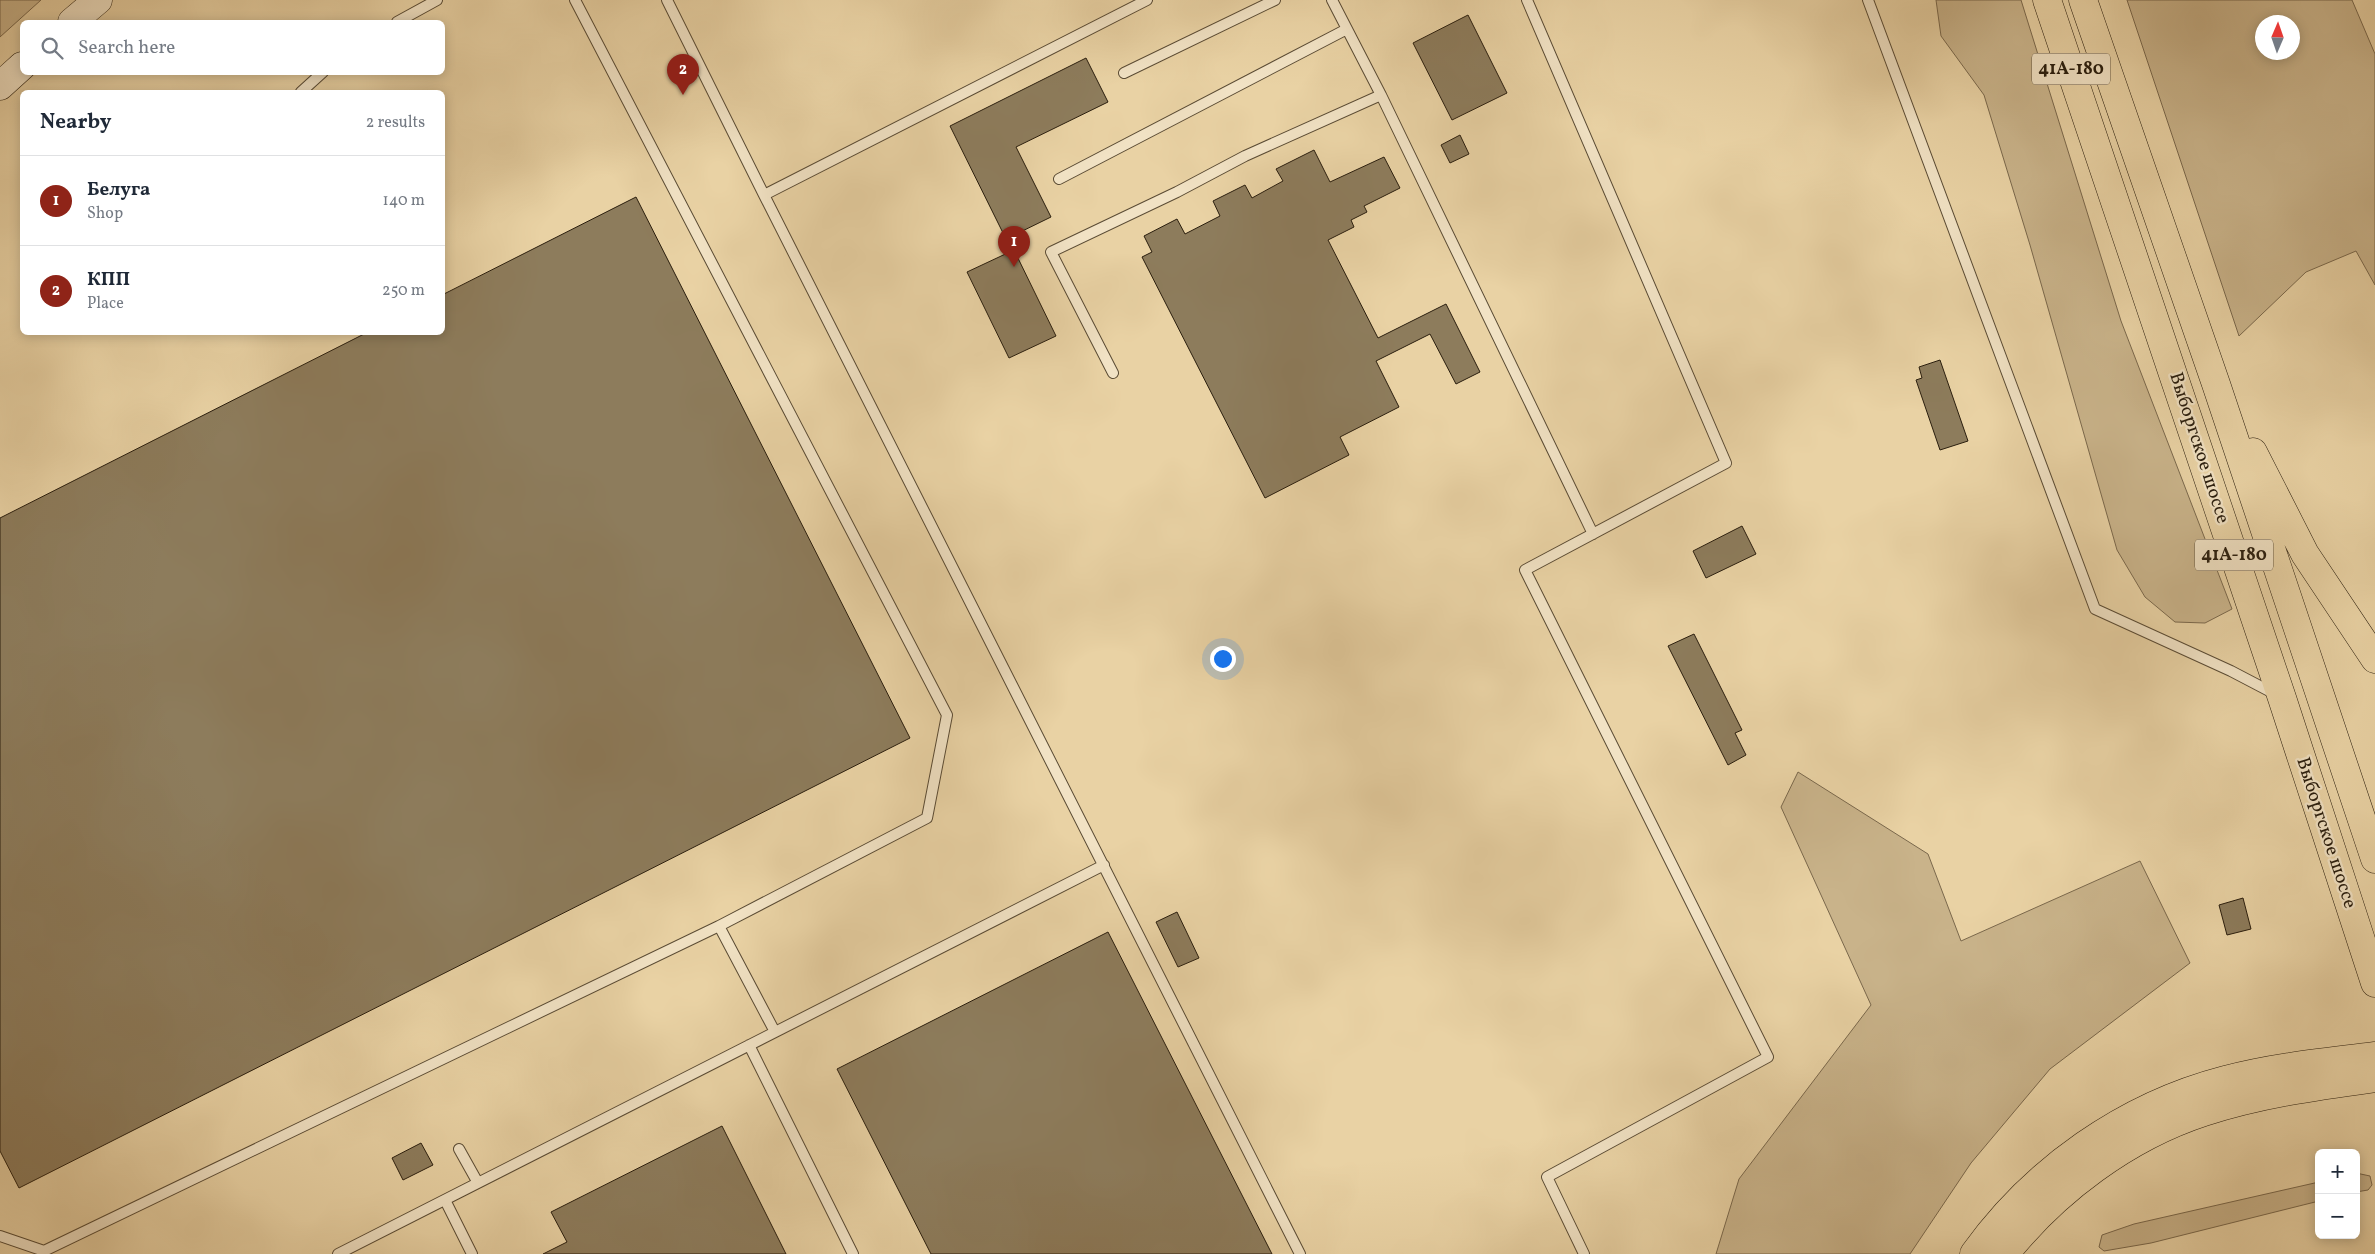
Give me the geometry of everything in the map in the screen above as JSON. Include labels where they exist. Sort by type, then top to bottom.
[{"type":"main road","points":[[74,20],[98,0]]},
{"type":"main road","name":"Выборгское шоссе","points":[[2048,0],[2282,698],[2373,977]]},
{"type":"main road","name":"Выборгское шоссе","points":[[2083,0],[2216,384],[2375,859]]},
{"type":"main road","points":[[0,86],[20,68]]},
{"type":"main road","points":[[2216,384],[2305,554],[2375,659]]},
{"type":"main road","points":[[1974,1254],[2013,1206],[2038,1182],[2083,1147],[2134,1115],[2162,1101],[2226,1079],[2286,1067],[2375,1056]]},
{"type":"main road","points":[[2005,1254],[2038,1217],[2073,1187],[2122,1151],[2173,1124],[2225,1106],[2291,1090],[2375,1078]]},
{"type":"lane","points":[[401,20],[437,0]]},
{"type":"lane","points":[[0,1236],[44,1251],[719,926],[927,818],[947,714],[575,0]]},
{"type":"lane","points":[[667,0],[1300,1254]]},
{"type":"lane","points":[[764,195],[1147,0]]},
{"type":"lane","points":[[1124,73],[1275,0]]},
{"type":"lane","points":[[1332,0],[1380,94],[1593,534]]},
{"type":"lane","points":[[1527,0],[1726,463],[1525,570],[1768,1057],[1547,1177],[1584,1254]]},
{"type":"lane","points":[[1868,0],[2095,609],[2231,671],[2282,698]]},
{"type":"lane","points":[[1059,179],[1347,29]]},
{"type":"lane","points":[[303,90],[320,75]]},
{"type":"lane","points":[[1113,373],[1051,252],[1177,192],[1245,156],[1380,94]]},
{"type":"lane","points":[[338,1254],[1104,865]]},
{"type":"lane","points":[[719,926],[775,1032]]},
{"type":"lane","points":[[749,1045],[853,1254]]},
{"type":"lane","points":[[459,1150],[478,1183]]},
{"type":"lane","points":[[445,1200],[472,1254]]},
{"type":"shaded area","points":[[0,0],[41,0],[0,37]]},
{"type":"shaded area","points":[[1936,0],[2021,0],[2121,321],[2232,609],[2205,623],[2175,622],[2145,597],[2117,550],[2030,245],[1984,95],[1941,36]]},
{"type":"shaded area","points":[[2127,0],[2352,0],[2375,54],[2375,285],[2356,251],[2306,272],[2239,336]]},
{"type":"shaded area","points":[[1798,772],[1928,854],[1961,941],[2140,861],[2190,963],[2050,1069],[1971,1163],[1910,1254],[1716,1254],[1739,1179],[1871,1005],[1781,807]]},
{"type":"shaded area","points":[[2360,1174],[2370,1176],[2372,1185],[2368,1190],[2360,1191]]},
{"type":"shaded area","points":[[2315,1183],[2315,1202],[2151,1243],[2104,1251],[2099,1247],[2102,1235],[2134,1224]]},
{"type":"building","points":[[1468,15],[1507,93],[1452,120],[1413,43]]},
{"type":"building","points":[[1086,58],[1108,102],[1016,147],[1051,217],[1006,239],[950,126]]},
{"type":"building","points":[[1460,135],[1469,154],[1450,163],[1441,145]]},
{"type":"building","points":[[1314,150],[1330,182],[1384,157],[1400,188],[1364,206],[1367,212],[1351,220],[1354,227],[1328,240],[1378,338],[1446,304],[1480,372],[1456,384],[1430,334],[1376,361],[1399,407],[1340,437],[1349,455],[1265,498],[1142,257],[1152,252],[1144,236],[1177,219],[1185,234],[1220,216],[1213,201],[1245,185],[1252,198],[1283,181],[1276,169]]},
{"type":"building","points":[[636,197],[910,738],[19,1188],[0,1151],[0,518],[362,335],[445,335],[445,293]]},
{"type":"building","points":[[1014,250],[1056,336],[1009,358],[967,272]]},
{"type":"building","points":[[1940,360],[1968,441],[1940,450],[1916,380],[1922,378],[1919,367]]},
{"type":"building","points":[[1742,526],[1756,554],[1706,578],[1693,551]]},
{"type":"building","points":[[1694,634],[1742,730],[1735,733],[1746,755],[1728,765],[1668,646]]},
{"type":"building","points":[[2243,898],[2251,929],[2227,935],[2219,905]]},
{"type":"building","points":[[1177,912],[1199,958],[1178,967],[1156,922]]},
{"type":"building","points":[[1108,932],[1272,1254],[931,1254],[837,1069]]},
{"type":"building","points":[[722,1126],[786,1254],[543,1254],[567,1242],[551,1212]]},
{"type":"building","points":[[421,1143],[433,1165],[403,1180],[392,1158]]},
{"type":"place","name":"КПП","points":[[683,95]]},
{"type":"place","name":"Белуга","points":[[1014,267]]}]
